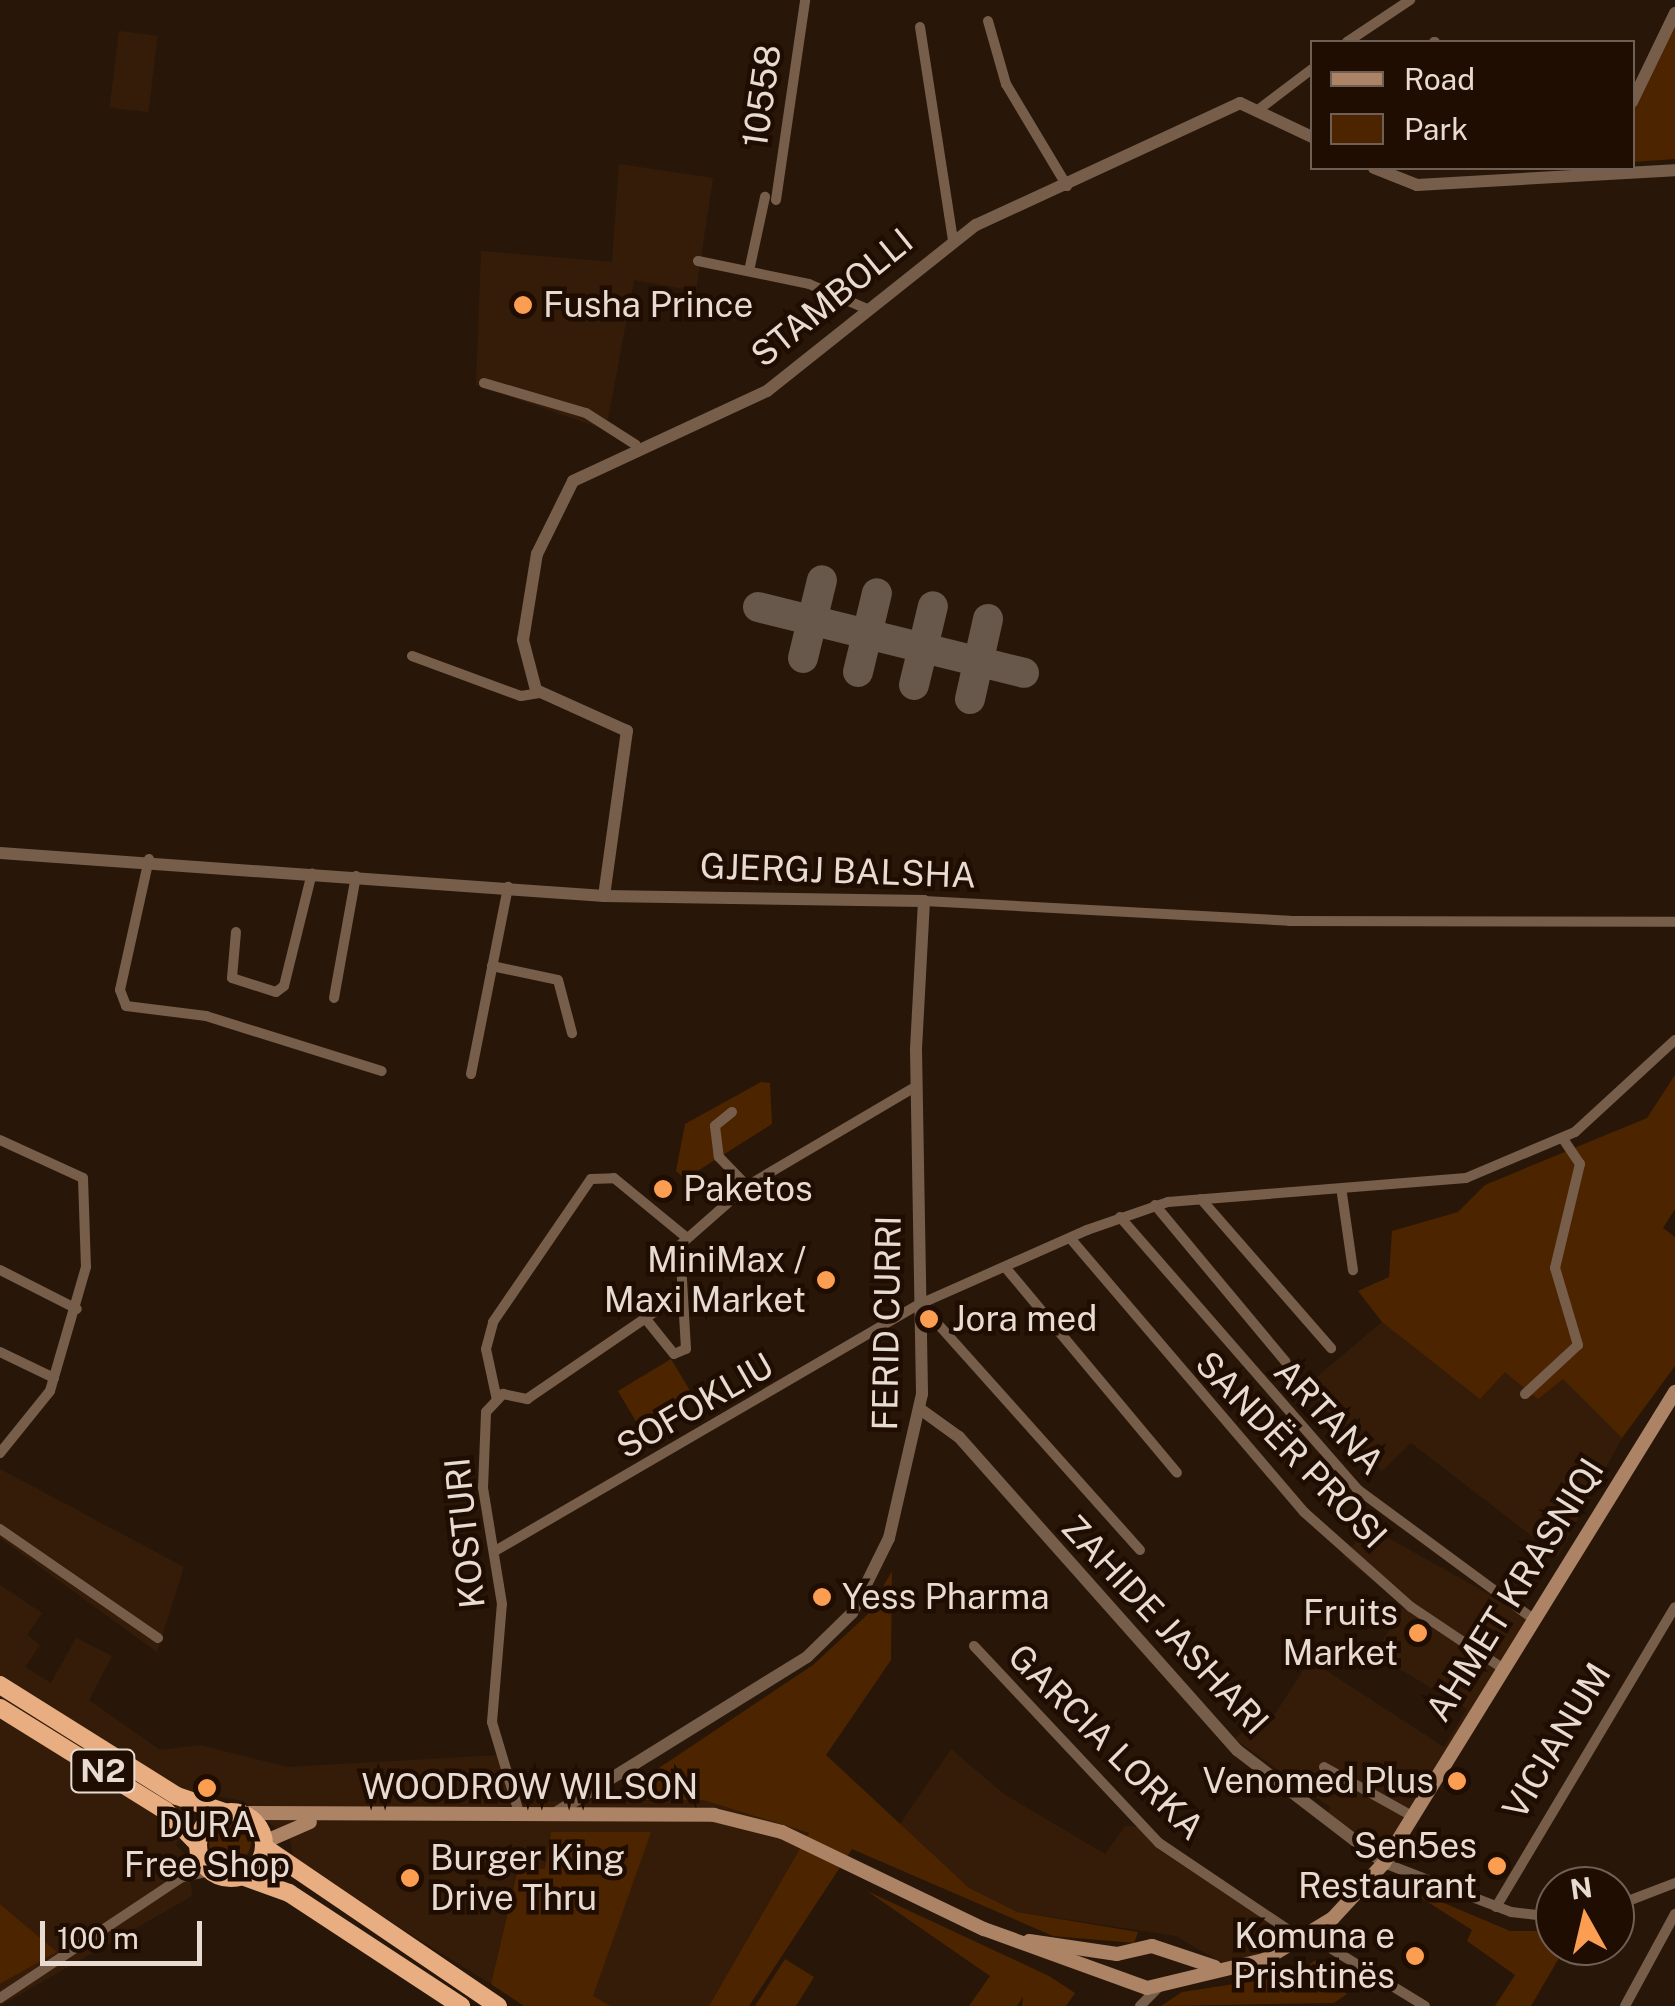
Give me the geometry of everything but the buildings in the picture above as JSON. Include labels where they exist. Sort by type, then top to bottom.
[{"type":"highway","name":"N2","points":[[0,1685],[166,1789],[232,1813],[264,1844],[498,2006]]},
{"type":"highway","name":"N2","points":[[0,1708],[166,1810],[198,1847],[211,1872]]},
{"type":"highway","points":[[198,1847],[205,1823],[232,1813]]},
{"type":"highway","points":[[242,1876],[264,1844]]},
{"type":"highway","points":[[211,1872],[242,1876],[289,1893],[461,2006]]},
{"type":"main road","name":"AHMET KRASNIQI","points":[[1003,1936],[1136,1982],[1163,1984],[1231,1968],[1306,1937],[1384,1863],[1675,1392]]},
{"type":"main road","name":"WOODROW WILSON","points":[[331,1819],[681,1811],[748,1822],[1003,1936]]},
{"type":"main road","points":[[232,1813],[331,1819]]},
{"type":"main road","points":[[264,1844],[331,1819]]},
{"type":"main road","points":[[1003,1936],[1138,1951],[1159,1948],[1170,1957],[1231,1968]]},
{"type":"main road","points":[[1136,1982],[1138,1951]]},
{"type":"main road","points":[[1163,1984],[1170,1957]]},
{"type":"street","name":"10558","points":[[749,271],[770,199],[805,0]]},
{"type":"street","points":[[1351,40],[1410,0]]},
{"type":"street","points":[[1635,96],[1675,13]]},
{"type":"street","points":[[988,21],[1006,84],[1066,186]]},
{"type":"street","name":"STAMBOLLI","points":[[920,27],[953,239]]},
{"type":"street","points":[[1310,71],[1258,110],[1310,136]]},
{"type":"street","name":"STAMBOLLI","points":[[541,694],[524,640],[547,528],[578,476],[636,446],[767,391],[953,239],[1236,104],[1258,110]]},
{"type":"street","points":[[1379,170],[1417,185],[1675,170]]},
{"type":"street","points":[[698,260],[749,271],[867,310]]},
{"type":"street","points":[[484,383],[586,414],[636,446]]},
{"type":"street","points":[[412,656],[521,696],[541,694],[627,731],[604,896]]},
{"type":"street","name":"GJERGJ BALSHA","points":[[0,853],[150,858],[604,896],[924,901],[1288,921],[1675,922]]},
{"type":"street","points":[[150,858],[120,990],[126,1006],[206,1016],[382,1071]]},
{"type":"street","points":[[236,932],[232,978],[276,992],[284,986],[312,873]]},
{"type":"street","points":[[334,998],[356,876]]},
{"type":"street","points":[[470,1074],[508,887]]},
{"type":"street","name":"FERID CURRI","points":[[555,1814],[738,1707],[840,1626],[889,1538],[920,1409],[917,1086],[924,901]]},
{"type":"street","points":[[492,966],[558,980],[572,1034]]},
{"type":"street","name":"SOFOKLIU","points":[[495,1551],[920,1304],[1070,1238],[1155,1205],[1201,1199],[1342,1194],[1466,1178],[1563,1139],[1675,1040]]},
{"type":"street","points":[[646,1318],[679,1355],[689,1338],[678,1296],[677,1254],[687,1238],[748,1186],[917,1086]]},
{"type":"street","points":[[732,1112],[715,1126],[719,1156],[748,1186]]},
{"type":"street","points":[[1525,1394],[1578,1345],[1554,1268],[1580,1164],[1563,1139]]},
{"type":"street","points":[[0,1140],[83,1178],[77,1309],[54,1378],[32,1422],[0,1452]]},
{"type":"street","points":[[678,1296],[528,1398],[497,1400],[486,1349],[493,1322],[591,1179],[614,1178],[687,1238]]},
{"type":"street","points":[[1342,1194],[1353,1270]]},
{"type":"street","points":[[1201,1199],[1331,1348]]},
{"type":"street","points":[[1155,1205],[1286,1362]]},
{"type":"street","name":"ARTANA","points":[[1120,1217],[1357,1489],[1532,1618]]},
{"type":"street","name":"SANDËR PROSI","points":[[1070,1238],[1304,1512],[1411,1607],[1502,1668]]},
{"type":"street","points":[[1005,1267],[1178,1473]]},
{"type":"street","points":[[0,1270],[77,1309]]},
{"type":"street","points":[[920,1304],[1140,1550]]},
{"type":"street","points":[[0,1352],[54,1378]]},
{"type":"street","name":"KOSTURI","points":[[497,1400],[482,1456],[502,1604],[492,1722],[520,1816]]},
{"type":"street","name":"ZAHIDE JASHARI","points":[[920,1409],[959,1438],[1237,1750],[1384,1863]]},
{"type":"street","points":[[0,1529],[158,1638]]},
{"type":"street","name":"VICIANUM","points":[[1496,1907],[1675,1608]]},
{"type":"street","name":"GARCIA LORKA","points":[[974,1646],[1159,1843],[1306,1937],[1425,2006]]},
{"type":"street","points":[[1324,1767],[1412,1816]]},
{"type":"street","points":[[182,1877],[198,1847]]},
{"type":"street","points":[[1384,1863],[1496,1907],[1535,1913]]},
{"type":"street","points":[[0,1998],[182,1877],[211,1872]]},
{"type":"street","points":[[1635,1898],[1675,1883]]},
{"type":"street","points":[[1625,2006],[1675,1914]]},
{"type":"street","points":[[1136,1982],[1140,2006]]},
{"type":"street","points":[[1140,2006],[1163,1984]]},
{"type":"shaded area","points":[[119,31],[158,36],[148,112],[110,107]]},
{"type":"shaded area","points":[[619,164],[713,178],[696,291],[634,280],[606,430],[476,385],[481,251],[612,262]]},
{"type":"shaded area","points":[[1382,1322],[1480,1398],[1505,1371],[1563,1378],[1622,1438],[1558,1556],[1411,1443],[1382,1471],[1305,1387]]},
{"type":"shaded area","points":[[0,1469],[184,1567],[157,1652],[0,1538]]},
{"type":"shaded area","points":[[1370,1528],[1532,1618],[1384,1863],[1327,1815],[1330,1807],[1235,1739],[1259,1715],[1269,1723],[1310,1660],[1444,1747],[1467,1709],[1374,1654],[1404,1606],[1343,1556]]},
{"type":"shaded area","points":[[0,1585],[42,1613],[27,1635],[40,1645],[25,1667],[51,1683],[76,1638],[112,1656],[89,1700],[160,1750],[200,1745],[288,1767],[501,1755],[516,1802],[703,1800],[809,1833],[709,2006],[611,2006],[593,1996],[650,1832],[545,1870],[517,1869],[491,1984],[294,1862],[290,1840],[243,1801],[199,1793],[176,1845],[188,1857],[192,1896],[0,2006],[0,1984],[57,1952],[0,1904]]},
{"type":"shaded area","points":[[951,1749],[1004,1794],[1105,1854],[1125,1826],[1145,1827],[1302,1939],[1231,1968],[1176,1936],[1017,1912],[969,1888],[898,1827]]},
{"type":"green space","points":[[1675,24],[1675,159],[1635,162],[1635,108]]},
{"type":"green space","points":[[1675,1075],[1675,1209],[1663,1228],[1675,1237],[1675,1366],[1622,1438],[1563,1379],[1538,1399],[1505,1372],[1480,1399],[1382,1322],[1358,1291],[1389,1277],[1392,1231],[1458,1212],[1485,1185],[1647,1118]]},
{"type":"green space","points":[[761,1082],[770,1083],[772,1124],[685,1179],[676,1171],[685,1124]]},
{"type":"green space","points":[[671,1359],[690,1391],[637,1423],[618,1391]]},
{"type":"green space","points":[[892,1571],[891,1660],[826,1755],[969,1888],[1017,1912],[1138,1932],[1134,1943],[1053,1936],[852,1849],[749,2006],[709,2006],[809,1833],[703,1800],[611,1800],[813,1665],[867,1615]]},
{"type":"green space","points":[[230,1821],[245,1827],[251,1842],[245,1857],[230,1863],[215,1857],[209,1842],[215,1827]]},
{"type":"green space","points":[[551,1832],[651,1832],[593,1996],[611,2006],[524,2006],[491,1984],[518,1868],[545,1869]]},
{"type":"green space","points":[[1399,1884],[1510,1931],[1535,1931],[1535,1966],[1554,1966],[1531,2006],[1495,2006],[1515,1975],[1467,1941],[1472,1930]]},
{"type":"green space","points":[[867,1891],[1049,1976],[1075,1993],[1066,2006],[1022,2006],[1023,1997],[1017,2006],[969,2006],[990,1976]]},
{"type":"green space","points":[[0,1904],[57,1952],[0,1984]]},
{"type":"green space","points":[[785,1959],[814,1977],[796,2006],[755,2006]]},
{"type":"green space","points":[[1316,1960],[1347,1994],[1334,2003],[1161,2006],[1182,1992],[1294,1975]]},
{"type":"taxiway","points":[[803,658],[822,580]]},
{"type":"taxiway","points":[[858,672],[877,593]]},
{"type":"taxiway","points":[[914,685],[933,606]]},
{"type":"taxiway","points":[[758,607],[1024,673]]},
{"type":"taxiway","points":[[970,699],[988,619]]},
{"type":"place","name":"Fusha Prince","points":[[523,305]]},
{"type":"place","name":"Paketos","points":[[663,1189]]},
{"type":"place","name":"MiniMax / Maxi Market","points":[[826,1280]]},
{"type":"place","name":"Jora med","points":[[929,1319]]},
{"type":"place","name":"Yess Pharma","points":[[822,1597]]},
{"type":"place","name":"Fruits Market","points":[[1418,1633]]},
{"type":"place","name":"Venomed Plus","points":[[1457,1781]]},
{"type":"place","name":"DURA Free Shop","points":[[207,1788]]},
{"type":"place","name":"Sen5es Restaurant","points":[[1497,1866]]},
{"type":"place","name":"Burger King Drive Thru","points":[[410,1878]]},
{"type":"place","name":"Komuna e Prishtinës","points":[[1415,1956]]}]
